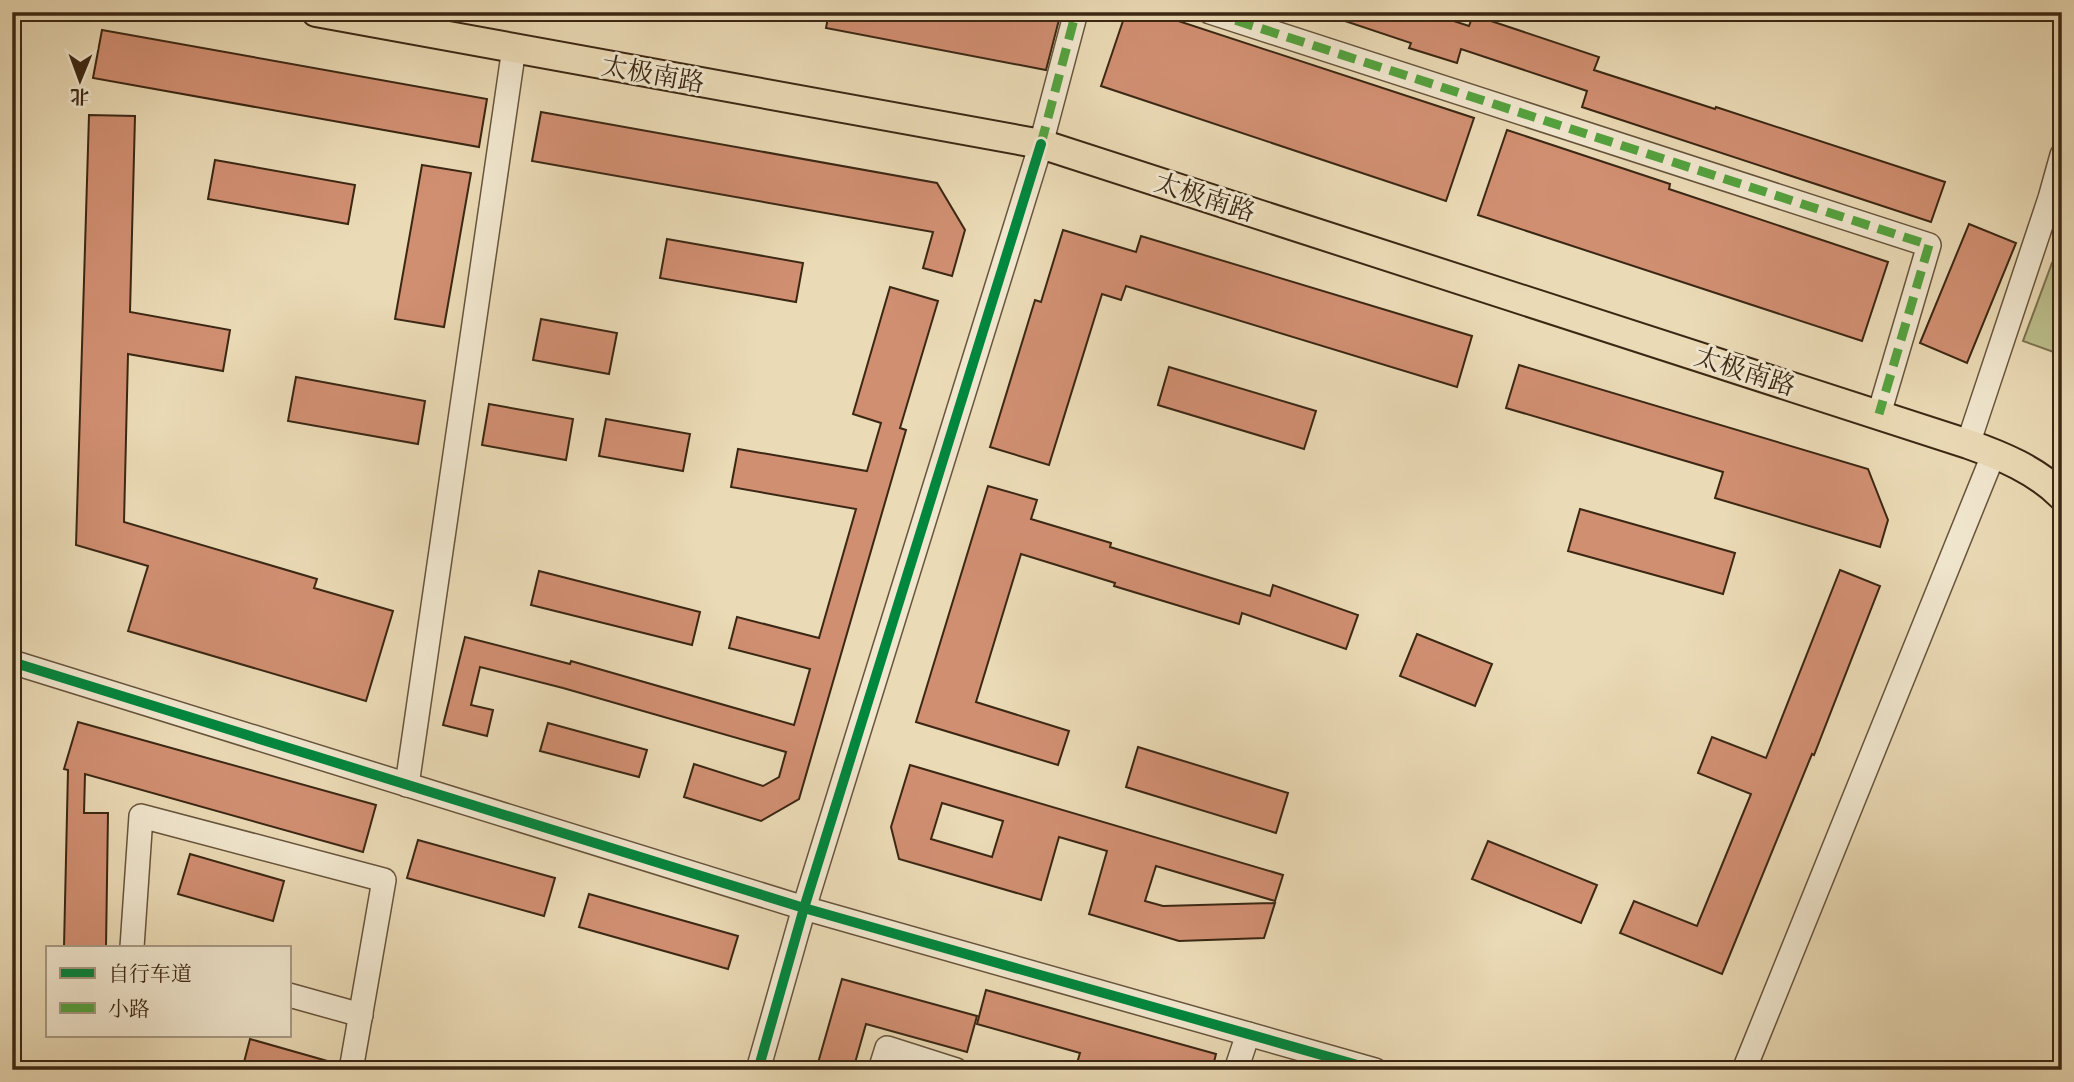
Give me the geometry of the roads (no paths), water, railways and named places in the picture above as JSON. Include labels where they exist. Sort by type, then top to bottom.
[{"type":"main road","name":"太极南路","points":[[316,12],[1041,145],[1981,449],[2045,479],[2062,496]]},
{"type":"street","points":[[758,1070],[804,908],[1041,145],[1076,12]]},
{"type":"street","points":[[1210,12],[1929,245],[1879,414]]},
{"type":"street","points":[[407,785],[514,48]]},
{"type":"street","points":[[1744,1070],[1981,449],[2062,155]]},
{"type":"street","points":[[12,662],[804,908],[1376,1070]]},
{"type":"street","points":[[131,946],[141,816],[384,880],[351,1070]]},
{"type":"street","points":[[290,995],[361,1015]]},
{"type":"street","points":[[1236,1070],[1248,1034]]},
{"type":"street","points":[[880,1070],[887,1048],[956,1070]]}]
